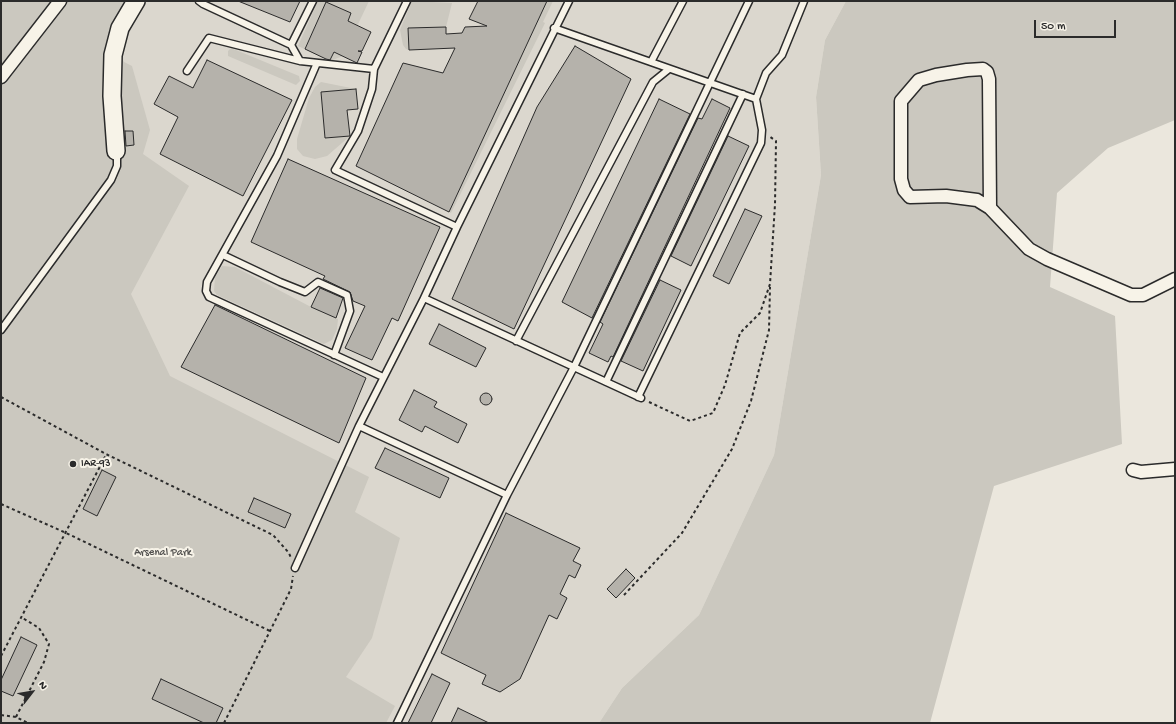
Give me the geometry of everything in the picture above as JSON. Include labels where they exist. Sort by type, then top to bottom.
[{"type":"street","points":[[1,77],[60,1]]},
{"type":"street","points":[[116,151],[112,96],[113,54],[120,28],[136,1]]},
{"type":"street","points":[[990,208],[989,79],[987,72],[983,69],[967,70],[936,75],[919,80],[901,101],[901,178],[904,190],[910,197],[946,196],[977,200],[990,208],[1029,248],[1047,259],[1131,295],[1143,296],[1175,279]]},
{"type":"street","points":[[1133,470],[1141,472],[1175,469]]},
{"type":"lane","points":[[199,1],[291,45],[300,61]]},
{"type":"lane","points":[[291,45],[313,1]]},
{"type":"lane","points":[[407,1],[374,69],[372,89],[358,131],[335,170],[457,226]]},
{"type":"lane","points":[[294,568],[359,426],[424,298],[457,226],[554,28],[569,1]]},
{"type":"lane","points":[[651,62],[683,1]]},
{"type":"lane","points":[[397,723],[506,495],[574,367],[750,1]]},
{"type":"lane","points":[[424,298],[639,397],[761,144],[762,130],[756,99],[766,73],[782,55],[804,1]]},
{"type":"lane","points":[[554,28],[756,99]]},
{"type":"lane","points":[[187,71],[209,38],[300,61],[374,69]]},
{"type":"lane","points":[[317,63],[277,156],[207,282],[206,291],[209,297],[383,377]]},
{"type":"lane","points":[[516,341],[653,82],[669,69]]},
{"type":"lane","points":[[606,382],[743,94]]},
{"type":"lane","points":[[1,330],[111,180],[117,166],[116,151]]},
{"type":"lane","points":[[222,255],[305,292],[318,282],[347,295],[350,311],[334,355]]},
{"type":"lane","points":[[359,426],[506,495]]},
{"type":"path","points":[[624,595],[682,533],[732,449],[751,401],[768,330],[775,204],[776,141],[762,130]]},
{"type":"path","points":[[639,397],[690,421],[713,413],[725,385],[740,333],[760,314],[770,284]]},
{"type":"path","points":[[1,397],[106,454],[273,535],[289,553],[294,568],[291,589],[224,723]]},
{"type":"path","points":[[1,656],[64,532],[106,454]]},
{"type":"path","points":[[1,504],[64,532],[270,631]]},
{"type":"path","points":[[16,717],[44,662],[49,644],[40,628],[21,617]]},
{"type":"path","points":[[1,715],[16,717],[28,723]]},
{"type":"shaded area","points":[[143,1],[846,1],[825,40],[816,97],[821,175],[774,455],[699,615],[622,688],[599,723],[316,723],[189,422],[89,242],[120,56]]},
{"type":"green space","name":"Arsenal Park","points":[[1,1],[143,1],[120,56],[124,62],[132,66],[150,130],[143,154],[189,186],[131,294],[170,376],[369,477],[355,512],[400,538],[372,638],[346,677],[395,706],[386,723],[1,723]]},
{"type":"green space","points":[[318,1],[369,1],[343,56],[330,61],[298,46]]},
{"type":"green space","points":[[412,1],[452,3],[446,27],[408,29],[409,50],[403,45],[400,30]]},
{"type":"green space","points":[[547,1],[553,1],[543,22],[545,23],[451,213],[449,212]]},
{"type":"green space","points":[[846,1],[1175,1],[1175,120],[1108,148],[1057,193],[1050,287],[1115,316],[1122,444],[994,486],[930,723],[599,723],[622,688],[699,615],[774,455],[821,175],[816,97],[825,40]]},
{"type":"green space","points":[[231,48],[299,76],[300,81],[296,85],[228,56],[228,51]]},
{"type":"green space","points":[[321,82],[356,89],[321,92],[325,138],[350,136],[327,156],[315,159],[303,156],[297,149],[297,139],[309,98],[315,87]]},
{"type":"green space","points":[[222,266],[235,267],[311,307],[338,319],[337,329],[332,340],[324,344],[217,295],[214,291],[215,277]]},
{"type":"building","points":[[238,1],[300,1],[290,22]]},
{"type":"building","points":[[478,1],[547,1],[449,212],[356,166],[403,63],[443,73],[455,48],[409,50],[408,28],[446,27],[446,34],[462,33],[465,27],[487,26],[469,19]]},
{"type":"building","points":[[326,2],[351,13],[348,21],[371,32],[362,51],[358,51],[362,52],[357,63],[334,52],[330,60],[305,49]]},
{"type":"building","points":[[575,46],[631,79],[514,329],[452,299],[537,107]]},
{"type":"building","points":[[207,60],[292,100],[243,196],[160,154],[178,117],[154,104],[169,76],[193,88]]},
{"type":"building","points":[[356,89],[358,109],[347,110],[350,136],[325,138],[321,92]]},
{"type":"building","points":[[659,99],[690,114],[592,318],[562,302]]},
{"type":"building","points":[[712,99],[730,108],[613,357],[611,356],[608,362],[589,353],[603,324],[600,322],[698,118],[702,119]]},
{"type":"building","points":[[125,131],[133,131],[134,145],[126,146]]},
{"type":"building","points":[[728,136],[749,146],[691,266],[671,256]]},
{"type":"building","points":[[288,159],[440,227],[398,321],[392,318],[372,360],[345,348],[365,306],[353,301],[350,292],[323,279],[325,276],[251,242]]},
{"type":"building","points":[[745,209],[762,216],[729,284],[713,276]]},
{"type":"building","points":[[660,280],[681,290],[643,371],[621,361]]},
{"type":"building","points":[[320,288],[343,298],[336,318],[311,307]]},
{"type":"building","points":[[215,305],[366,378],[339,443],[181,367]]},
{"type":"building","points":[[439,324],[486,348],[476,367],[429,344]]},
{"type":"building","points":[[414,390],[437,402],[434,407],[467,424],[458,443],[425,426],[422,432],[399,420]]},
{"type":"building","points":[[484,393],[488,393],[492,399],[488,405],[484,405],[480,401],[480,397]]},
{"type":"building","points":[[385,448],[449,478],[440,498],[375,468]]},
{"type":"building","points":[[102,470],[116,477],[97,516],[83,509]]},
{"type":"building","points":[[254,498],[291,514],[285,528],[248,512]]},
{"type":"building","points":[[506,513],[580,548],[573,561],[581,565],[575,578],[569,575],[560,594],[567,598],[557,619],[549,615],[520,679],[500,692],[482,684],[486,675],[441,653]]},
{"type":"building","points":[[626,569],[635,578],[616,598],[607,589]]},
{"type":"building","points":[[21,637],[37,645],[13,696],[1,691],[1,680]]},
{"type":"building","points":[[432,674],[450,683],[431,723],[408,723]]},
{"type":"building","points":[[161,679],[223,708],[216,723],[204,723],[152,699]]},
{"type":"building","points":[[458,708],[489,723],[451,723]]},
{"type":"place","name":"IAR-93","points":[[73,464]]}]
